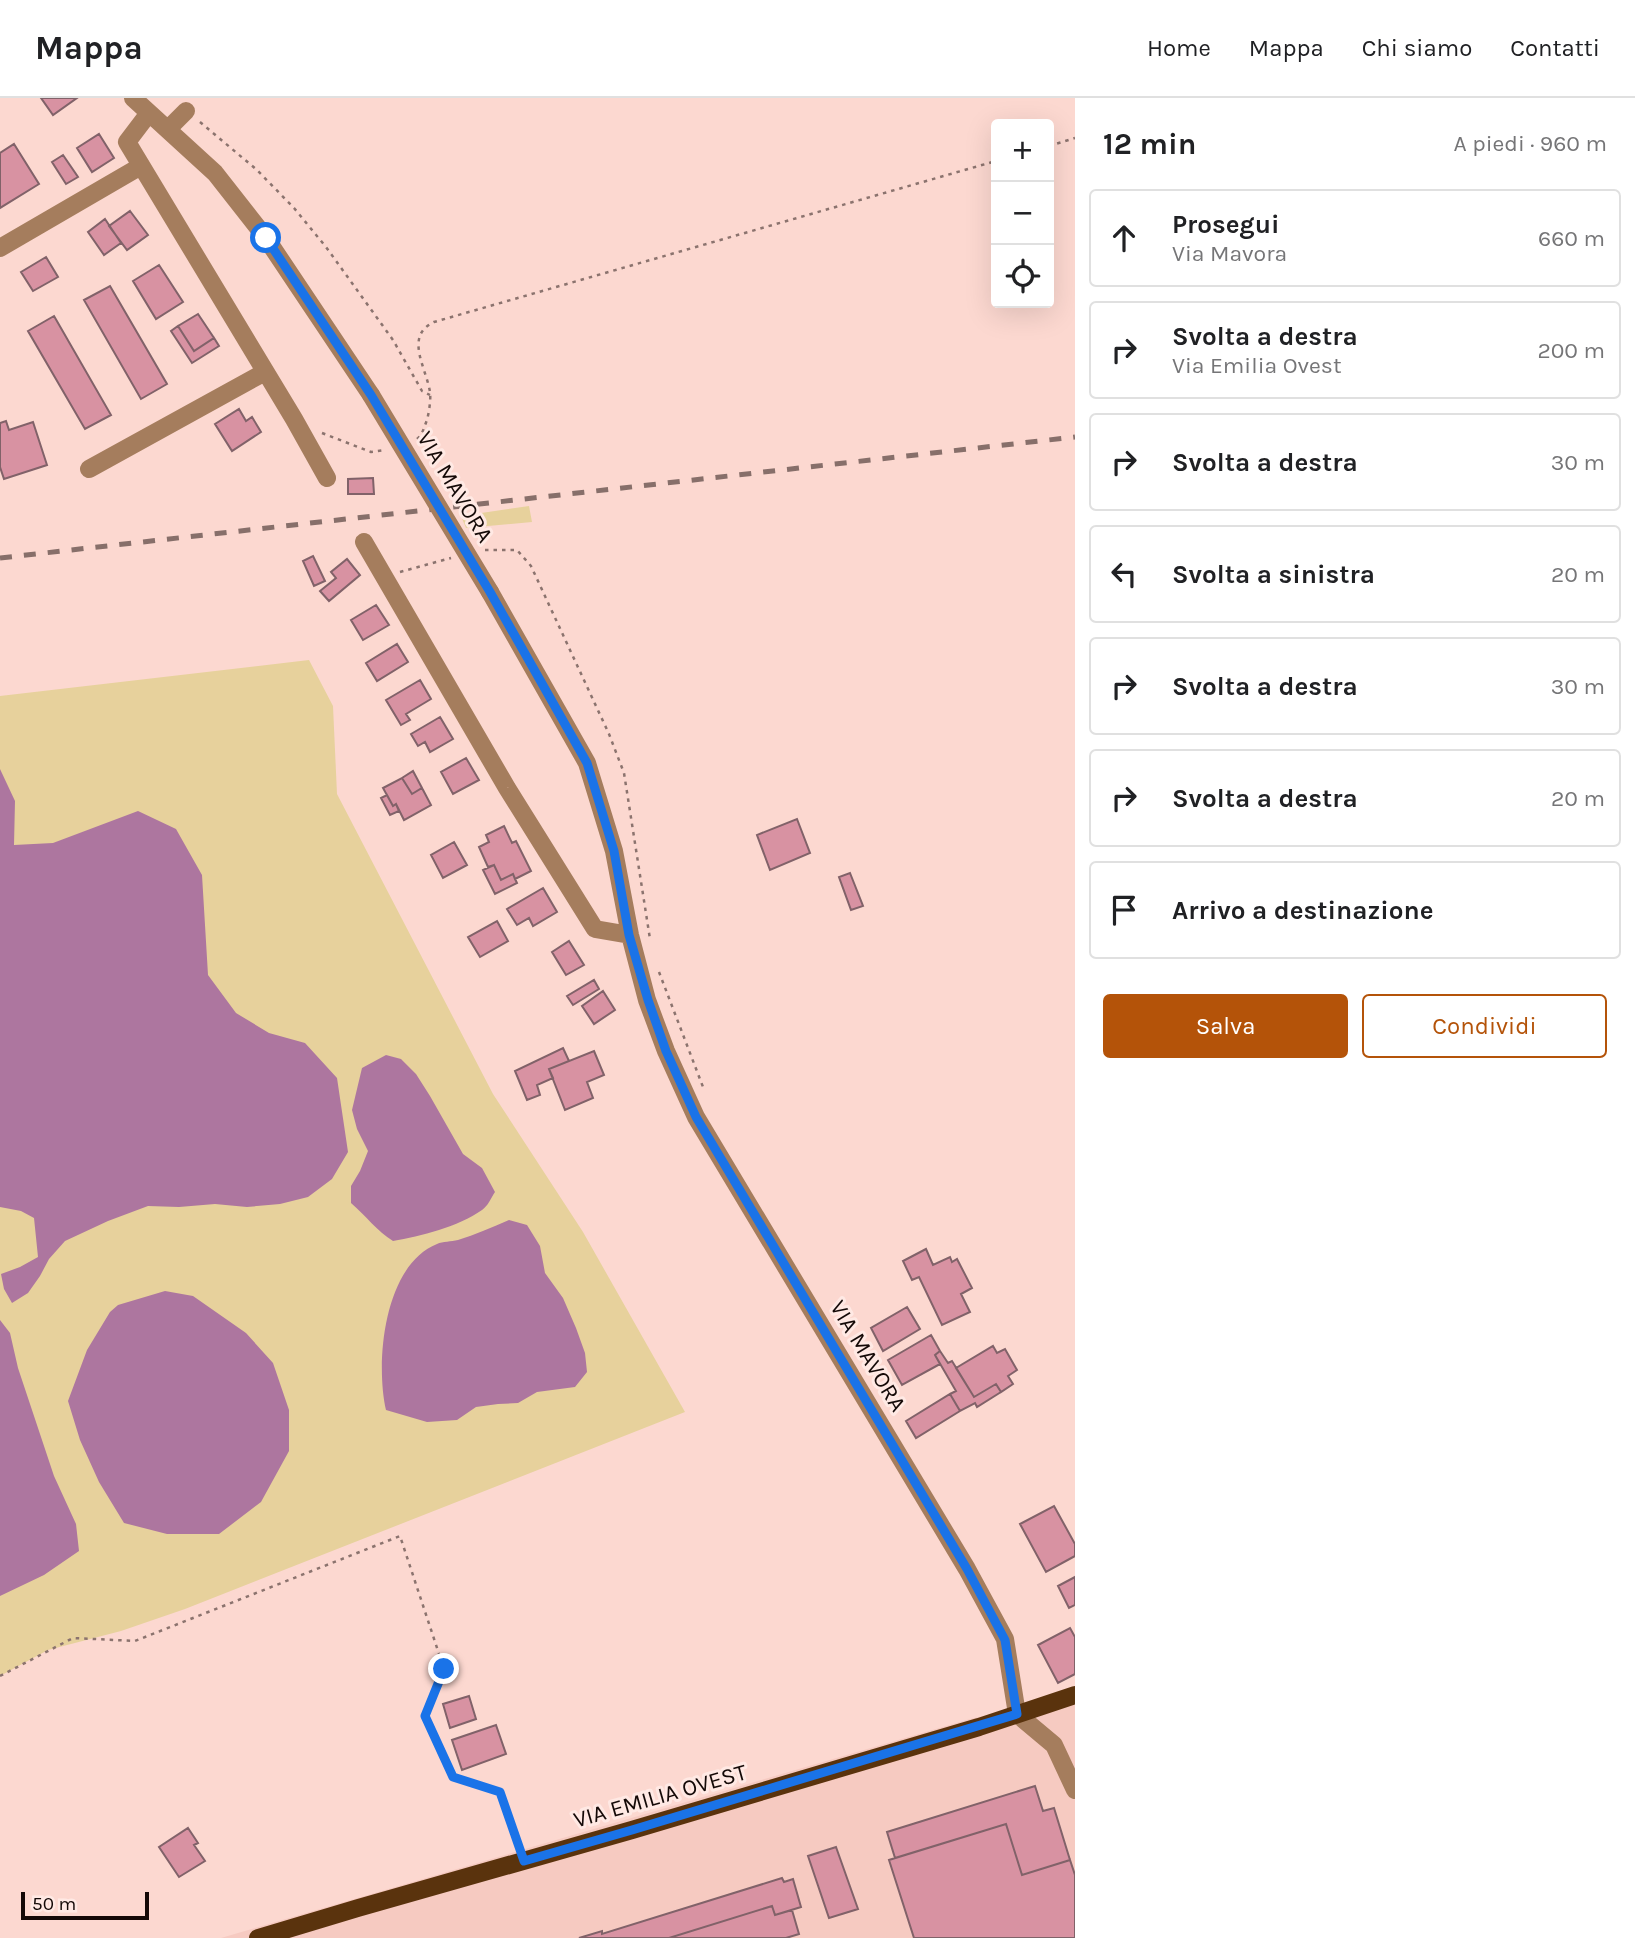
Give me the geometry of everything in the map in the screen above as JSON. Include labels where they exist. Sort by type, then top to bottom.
[{"type":"main road","name":"VIA EMILIA OVEST","points":[[258,1938],[632,1830],[1075,1695]]},
{"type":"street","name":"VIA MAVORA","points":[[133,98],[215,173],[266,238],[371,395],[490,592],[587,763],[614,851],[629,935],[666,1051],[696,1117],[858,1371],[970,1564],[1005,1640],[1017,1714]]},
{"type":"street","points":[[168,129],[187,111]]},
{"type":"street","points":[[149,113],[127,142],[327,478]]},
{"type":"street","points":[[0,248],[141,166]]},
{"type":"street","points":[[89,469],[265,372]]},
{"type":"street","points":[[364,542],[507,788],[595,929],[629,935]]},
{"type":"street","points":[[1017,1714],[1054,1745],[1075,1790]]},
{"type":"path","points":[[187,111],[257,170],[294,208],[326,247],[393,340],[422,391],[430,395]]},
{"type":"path","points":[[1054,144],[1075,138]]},
{"type":"path","points":[[434,322],[991,162]]},
{"type":"path","points":[[482,550],[517,550],[531,566],[609,734],[624,773],[652,945]]},
{"type":"path","points":[[384,577],[427,565]]},
{"type":"path","points":[[658,970],[704,1090]]},
{"type":"path","points":[[0,1676],[73,1638],[135,1641],[400,1536],[444,1669],[425,1716],[453,1777],[500,1792],[524,1861]]},
{"type":"shaded area","points":[[529,506],[532,522],[466,528],[461,516]]},
{"type":"shaded area","points":[[309,660],[333,706],[337,794],[493,1094],[583,1232],[685,1412],[185,1609],[121,1631],[48,1650],[0,1676],[0,696]]},
{"type":"shaded area","points":[[0,769],[15,801],[14,845],[53,843],[138,811],[176,829],[202,875],[208,975],[236,1013],[269,1033],[305,1043],[337,1078],[348,1152],[332,1179],[308,1197],[280,1204],[247,1207],[215,1204],[148,1206],[108,1221],[65,1241],[49,1259],[28,1293],[12,1303],[4,1289],[1,1274],[38,1257],[34,1218],[21,1211],[0,1207]]},
{"type":"shaded area","points":[[386,1055],[401,1059],[416,1074],[463,1154],[482,1168],[495,1192],[484,1208],[462,1221],[393,1241],[351,1203],[351,1186],[368,1151],[357,1129],[352,1110],[362,1068]]},
{"type":"shaded area","points":[[509,1220],[527,1225],[540,1246],[545,1273],[563,1298],[576,1328],[585,1353],[587,1372],[575,1387],[537,1392],[518,1403],[476,1407],[457,1420],[427,1422],[386,1410],[383,1390],[383,1342],[395,1293],[405,1272],[419,1255],[437,1244],[464,1238]]},
{"type":"shaded area","points":[[165,1291],[193,1296],[246,1333],[273,1363],[289,1410],[289,1451],[261,1502],[219,1534],[167,1534],[124,1523],[99,1482],[80,1440],[68,1401],[87,1350],[110,1312],[118,1305]]},
{"type":"shaded area","points":[[0,1320],[10,1333],[18,1368],[54,1476],[76,1524],[79,1551],[44,1575],[0,1596]]},
{"type":"shaded area","points":[[1075,1695],[1075,1938],[221,1938],[970,1719]]},
{"type":"building","points":[[41,98],[77,98],[53,115]]},
{"type":"building","points":[[99,134],[114,158],[92,172],[77,148]]},
{"type":"building","points":[[14,144],[39,184],[0,208],[0,153]]},
{"type":"building","points":[[63,155],[78,177],[66,184],[52,162]]},
{"type":"building","points":[[130,211],[148,235],[127,250],[109,226]]},
{"type":"building","points":[[105,219],[121,243],[104,255],[88,232]]},
{"type":"building","points":[[46,257],[58,277],[33,291],[21,272]]},
{"type":"building","points":[[159,265],[183,302],[156,319],[133,281]]},
{"type":"building","points":[[110,286],[167,384],[141,399],[84,300]]},
{"type":"building","points":[[198,314],[214,338],[194,351],[178,326]]},
{"type":"building","points":[[54,316],[111,415],[85,429],[28,331]]},
{"type":"building","points":[[178,326],[194,351],[214,338],[219,346],[192,363],[171,331]]},
{"type":"building","points":[[239,409],[246,421],[252,417],[261,432],[232,451],[215,424]]},
{"type":"building","points":[[6,421],[9,430],[33,422],[47,465],[4,479],[0,467],[0,423]]},
{"type":"building","points":[[373,478],[374,494],[348,494],[348,479]]},
{"type":"building","points":[[313,556],[325,581],[314,586],[303,561]]},
{"type":"building","points":[[347,559],[360,575],[329,601],[320,591],[336,578],[331,572]]},
{"type":"building","points":[[376,605],[389,625],[363,640],[351,620]]},
{"type":"building","points":[[397,644],[408,662],[377,681],[366,663]]},
{"type":"building","points":[[420,680],[431,699],[406,714],[410,720],[401,725],[386,700]]},
{"type":"building","points":[[440,717],[453,739],[430,752],[425,742],[418,746],[411,734]]},
{"type":"building","points":[[466,758],[479,780],[453,794],[441,772]]},
{"type":"building","points":[[413,771],[422,788],[412,794],[402,778]]},
{"type":"building","points":[[402,778],[412,794],[422,788],[431,805],[404,820],[383,788]]},
{"type":"building","points":[[387,795],[399,811],[390,815],[381,798]]},
{"type":"building","points":[[797,819],[810,853],[770,870],[757,835]]},
{"type":"building","points":[[504,826],[512,843],[516,841],[531,871],[515,879],[513,874],[501,880],[494,865],[488,867],[479,847],[489,842],[486,835]]},
{"type":"building","points":[[454,842],[467,865],[443,878],[431,855]]},
{"type":"building","points":[[494,865],[501,880],[513,874],[517,883],[495,894],[483,870]]},
{"type":"building","points":[[850,873],[863,906],[851,910],[839,877]]},
{"type":"building","points":[[543,888],[557,912],[533,926],[529,918],[517,925],[507,909]]},
{"type":"building","points":[[497,921],[508,941],[480,957],[468,937]]},
{"type":"building","points":[[569,941],[584,965],[566,975],[552,952]]},
{"type":"building","points":[[594,980],[599,989],[573,1005],[567,996]]},
{"type":"building","points":[[603,991],[615,1010],[594,1024],[582,1006]]},
{"type":"building","points":[[563,1048],[569,1061],[549,1069],[553,1078],[537,1085],[540,1095],[527,1100],[515,1071]]},
{"type":"building","points":[[594,1051],[604,1075],[587,1082],[593,1098],[565,1110],[549,1069]]},
{"type":"building","points":[[926,1249],[933,1265],[950,1257],[952,1262],[957,1259],[972,1288],[961,1294],[970,1312],[942,1325],[919,1277],[912,1280],[903,1261]]},
{"type":"building","points":[[907,1307],[920,1329],[883,1351],[871,1328]]},
{"type":"building","points":[[931,1335],[940,1351],[935,1355],[940,1364],[902,1385],[888,1360]]},
{"type":"building","points":[[993,1346],[997,1353],[1005,1349],[1017,1370],[1008,1376],[1013,1384],[1001,1392],[996,1384],[974,1397],[956,1368]]},
{"type":"building","points":[[940,1351],[948,1363],[952,1361],[974,1397],[996,1384],[1001,1392],[977,1407],[975,1403],[960,1411],[950,1394],[956,1391],[935,1355]]},
{"type":"building","points":[[950,1394],[960,1411],[916,1438],[906,1421]]},
{"type":"building","points":[[1054,1506],[1075,1544],[1075,1556],[1046,1572],[1020,1524]]},
{"type":"building","points":[[1075,1577],[1075,1605],[1069,1608],[1058,1586]]},
{"type":"building","points":[[1070,1628],[1075,1637],[1075,1674],[1058,1683],[1038,1645]]},
{"type":"building","points":[[469,1696],[476,1719],[450,1728],[443,1704]]},
{"type":"building","points":[[496,1725],[506,1754],[462,1770],[452,1740]]},
{"type":"building","points":[[1035,1786],[1043,1811],[1054,1808],[1070,1860],[1022,1875],[1006,1824],[895,1858],[887,1832]]},
{"type":"building","points":[[1006,1824],[1022,1875],[1070,1860],[1075,1875],[1075,1938],[914,1938],[889,1860]]},
{"type":"building","points":[[188,1828],[198,1843],[194,1845],[205,1861],[179,1877],[159,1847]]},
{"type":"building","points":[[836,1847],[858,1909],[829,1918],[808,1856]]},
{"type":"building","points":[[782,1878],[784,1882],[793,1879],[801,1907],[775,1915],[772,1906],[669,1938],[579,1938],[602,1931],[602,1934]]},
{"type":"building","points":[[772,1906],[775,1915],[792,1910],[799,1934],[786,1938],[669,1938]]},
{"type":"railway","points":[[0,558],[1075,437]]},
{"type":"route","points":[[266,238],[371,395],[490,592],[587,763],[614,851],[629,935],[666,1051],[696,1117],[967,1569],[1005,1640],[1017,1714],[524,1861],[500,1792],[453,1777],[425,1716],[444,1669]]}]
